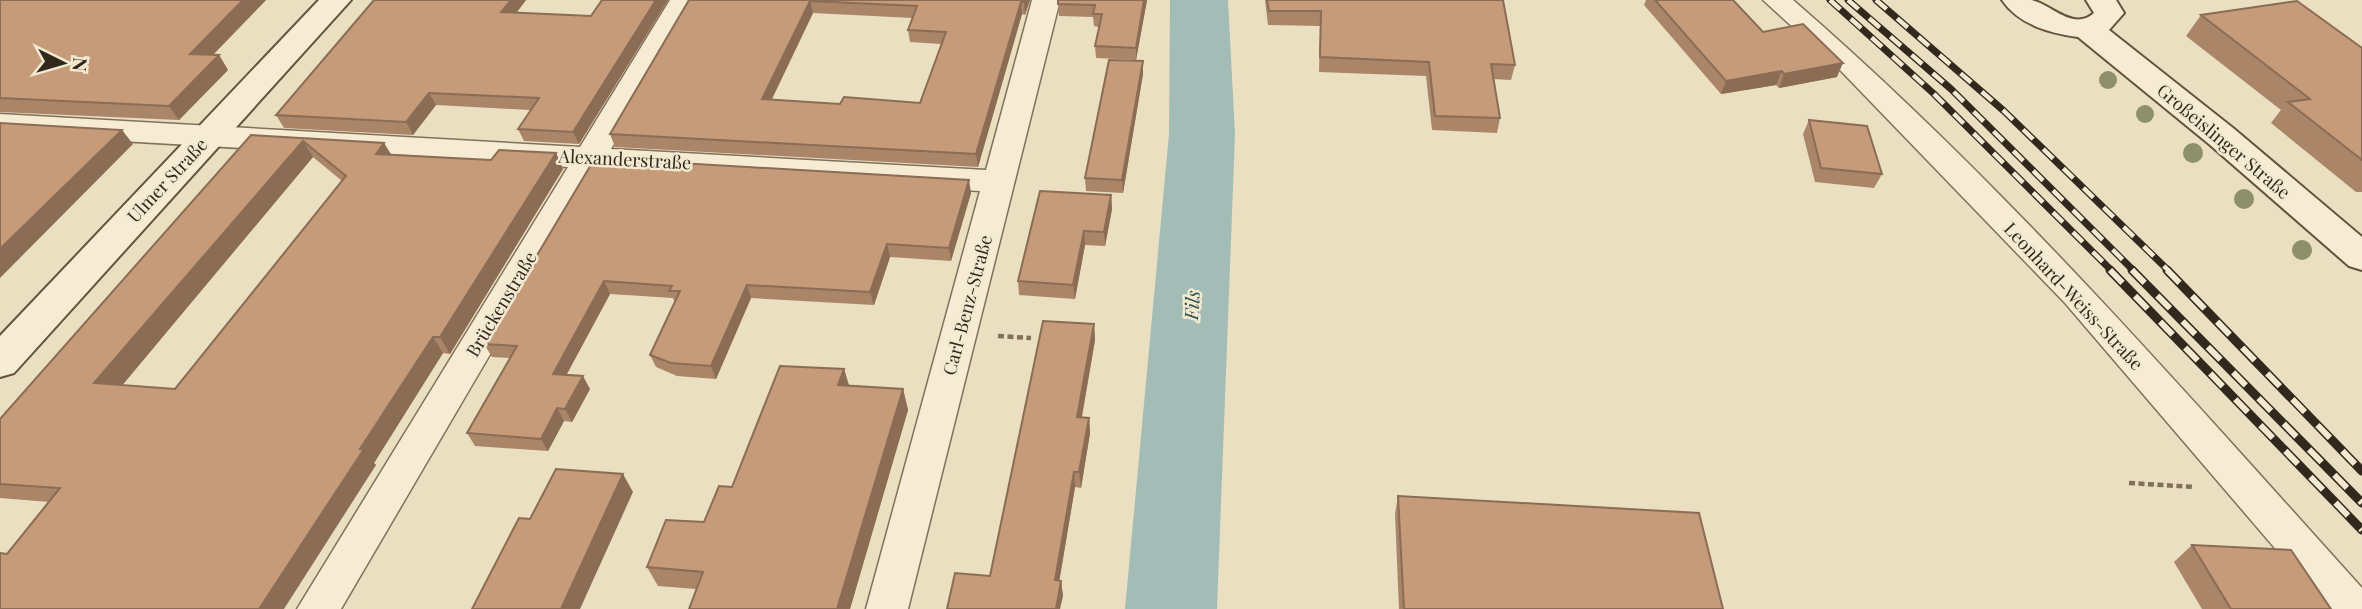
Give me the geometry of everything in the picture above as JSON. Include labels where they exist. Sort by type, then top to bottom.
[{"type":"main road","name":"Ulmer Straße","points":[[0,362],[336,0]]},
{"type":"main road","points":[[2017,0],[2031,13],[2064,25],[2093,13]]},
{"type":"main road","name":"Großeislinger Straße","points":[[2093,13],[2221,136],[2362,257]]},
{"type":"street","name":"Brückenstraße","points":[[318,609],[684,0]]},
{"type":"street","name":"Carl-Benz-Straße","points":[[887,609],[1046,0]]},
{"type":"street","name":"Leonhard-Weiss-Straße","points":[[1777,0],[1851,65],[2077,294],[2354,609]]},
{"type":"street","name":"Alexanderstraße","points":[[0,124],[999,181]]},
{"type":"building","points":[[0,0],[243,0],[190,54],[219,55],[169,106],[0,98]]},
{"type":"building","points":[[374,0],[511,0],[501,12],[591,16],[602,0],[656,0],[573,132],[518,129],[539,98],[429,93],[406,122],[276,115]]},
{"type":"building","points":[[689,0],[1025,0],[1021,2],[976,154],[610,134]],"holes":[[[810,1],[917,6],[908,30],[946,32],[920,103],[844,97],[840,104],[762,99]]]},
{"type":"building","points":[[1058,0],[1144,0],[1136,48],[1095,46],[1102,14],[1093,14],[1095,5],[1058,4]]},
{"type":"building","points":[[1267,0],[1503,0],[1515,65],[1491,64],[1500,118],[1435,116],[1429,62],[1320,57],[1321,11],[1269,11]]},
{"type":"building","points":[[1655,0],[1733,0],[1763,32],[1803,24],[1843,63],[1726,81]]},
{"type":"building","points":[[2297,1],[2362,48],[2362,160],[2288,102],[2310,99],[2201,15]]},
{"type":"building","points":[[1109,60],[1143,61],[1122,180],[1085,178]]},
{"type":"building","points":[[1809,120],[1867,126],[1882,174],[1821,168]]},
{"type":"building","points":[[0,123],[122,130],[0,249]]},
{"type":"building","points":[[251,135],[384,143],[376,154],[491,160],[499,150],[556,153],[440,337],[433,337],[360,449],[364,449],[259,609],[0,609],[0,553],[7,554],[60,488],[0,484],[0,419]],"holes":[[[303,141],[346,176],[175,389],[94,383]]]},
{"type":"building","points":[[595,158],[969,180],[949,248],[887,244],[870,292],[747,285],[711,366],[671,363],[650,355],[680,291],[669,291],[672,286],[604,281],[553,374],[583,376],[565,409],[557,408],[541,439],[467,433],[517,346],[484,344]]},
{"type":"building","points":[[1040,191],[1111,195],[1104,232],[1084,231],[1073,285],[1018,281]]},
{"type":"building","points":[[1043,321],[1094,324],[1077,417],[1089,418],[1079,472],[1074,472],[1055,580],[1061,581],[1056,609],[947,609],[955,573],[990,576]]},
{"type":"building","points":[[780,366],[844,369],[838,385],[903,389],[837,609],[689,609],[703,572],[647,567],[666,520],[704,522],[719,486],[732,487]]},
{"type":"building","points":[[556,469],[623,474],[561,609],[472,609],[519,518],[530,519]]},
{"type":"building","points":[[1398,496],[1699,513],[1723,609],[1404,609]]},
{"type":"building","points":[[2192,545],[2291,550],[2331,609],[2231,609]]},
{"type":"waterway","name":"Fils","points":[[1171,609],[1202,134],[1199,0]]},
{"type":"railway","points":[[1830,0],[1933,93],[2112,271]]},
{"type":"railway","points":[[1848,0],[1951,89],[2134,271]]},
{"type":"railway","points":[[1876,0],[2004,111],[2169,271]]},
{"type":"railway","points":[[2110,270],[2362,530]]},
{"type":"railway","points":[[2132,270],[2362,503]]},
{"type":"railway","points":[[2167,270],[2362,471]]}]
